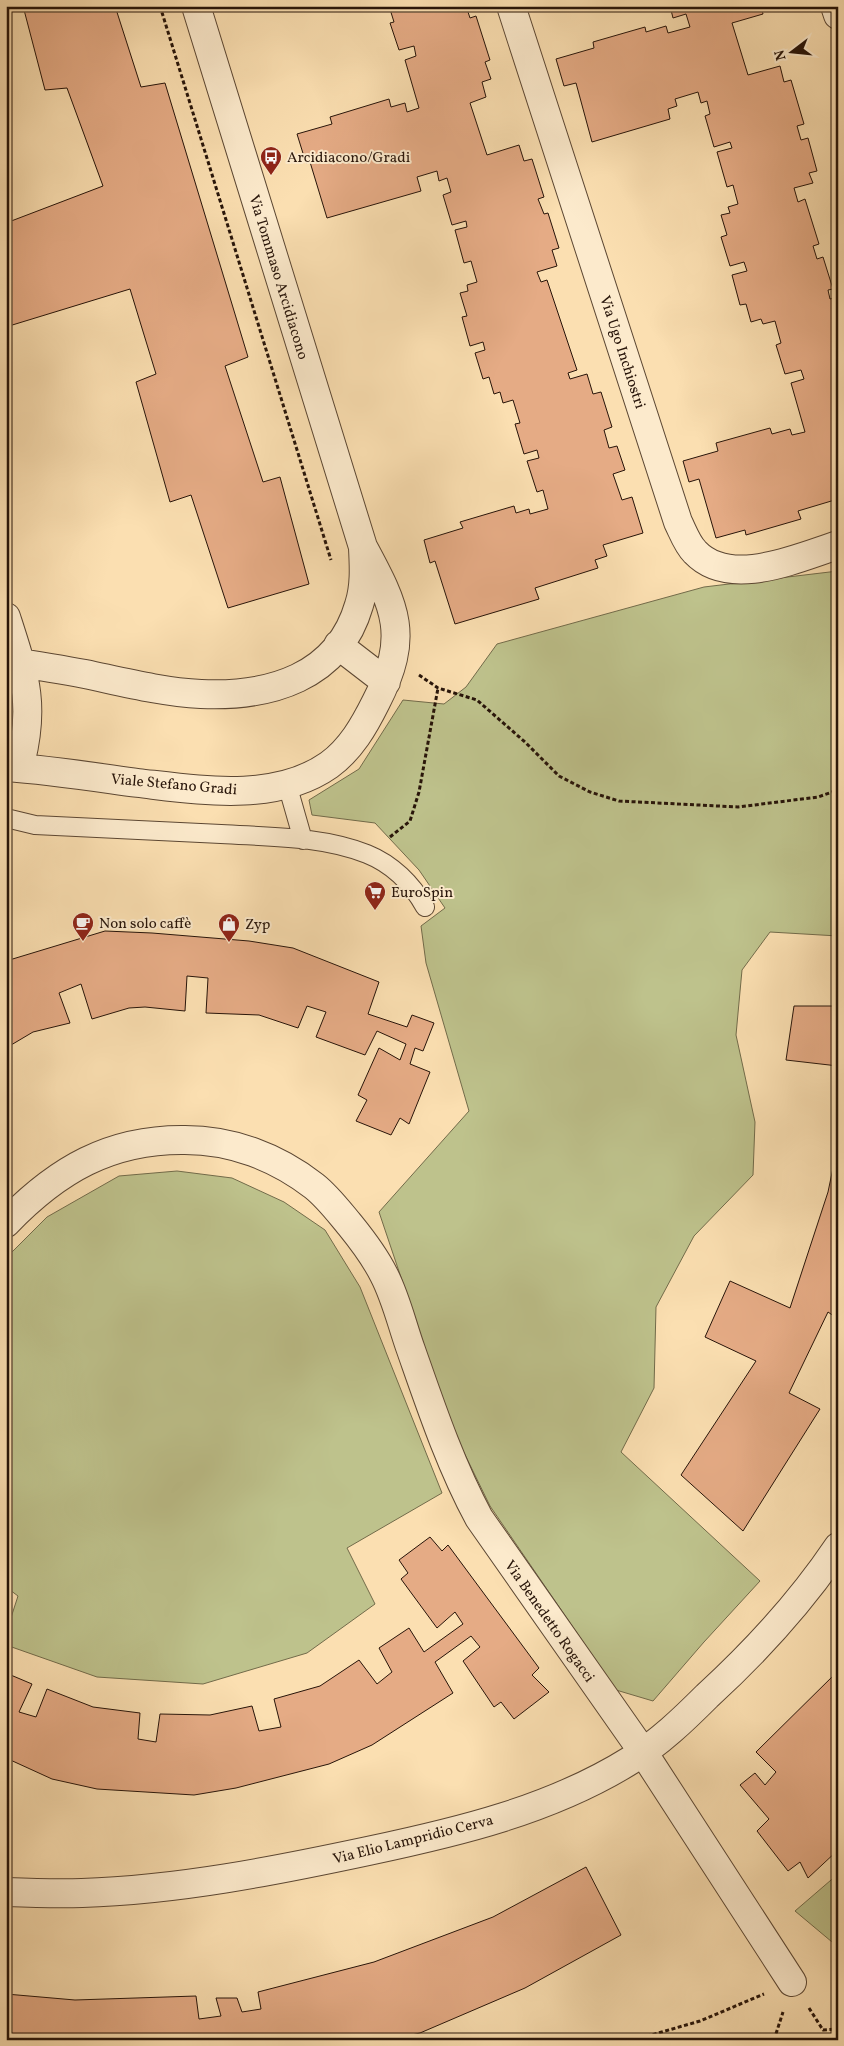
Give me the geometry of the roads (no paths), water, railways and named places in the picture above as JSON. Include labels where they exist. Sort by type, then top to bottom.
[{"type":"street","name":"Via Tommaso Arcidiacono","points":[[196,6],[363,547]]},
{"type":"street","name":"Via Ugo Inchiostri","points":[[511,6],[678,522],[686,539],[702,558],[719,567],[730,570],[766,567],[838,545]]},
{"type":"street","points":[[835,6],[838,15]]},
{"type":"street","points":[[14,662],[164,690],[201,694],[260,692],[292,681],[318,667],[338,645],[354,621],[360,604],[364,571],[363,547]]},
{"type":"street","name":"Viale Stefano Gradi","points":[[13,768],[189,788],[253,790],[287,784],[328,766],[345,750],[360,731],[390,670],[396,638],[392,607],[383,584],[363,547]]},
{"type":"street","points":[[6,617],[14,662],[27,688],[28,716],[25,745],[13,768]]},
{"type":"street","points":[[338,645],[390,670]]},
{"type":"street","name":"Via Benedetto Rogacci","points":[[6,1223],[49,1183],[71,1168],[91,1158],[135,1144],[193,1140],[239,1147],[271,1159],[315,1187],[358,1235],[378,1264],[388,1283],[438,1428],[460,1482],[475,1512],[643,1752],[792,1982]]},
{"type":"street","name":"Via Elio Lampridio Cerva","points":[[6,1892],[81,1893],[174,1885],[283,1869],[480,1825],[544,1802],[598,1779],[643,1752],[694,1709],[761,1643],[811,1585],[838,1547]]},
{"type":"lane","points":[[287,784],[303,840]]},
{"type":"lane","points":[[6,818],[35,825],[303,840],[368,854],[406,880],[425,907]]},
{"type":"place","name":"Arcidiacono/Gradi","points":[[271,176]]},
{"type":"place","name":"EuroSpin","points":[[375,911]]},
{"type":"place","name":"Non solo caffè","points":[[83,942]]},
{"type":"place","name":"Zyp","points":[[229,943]]}]
